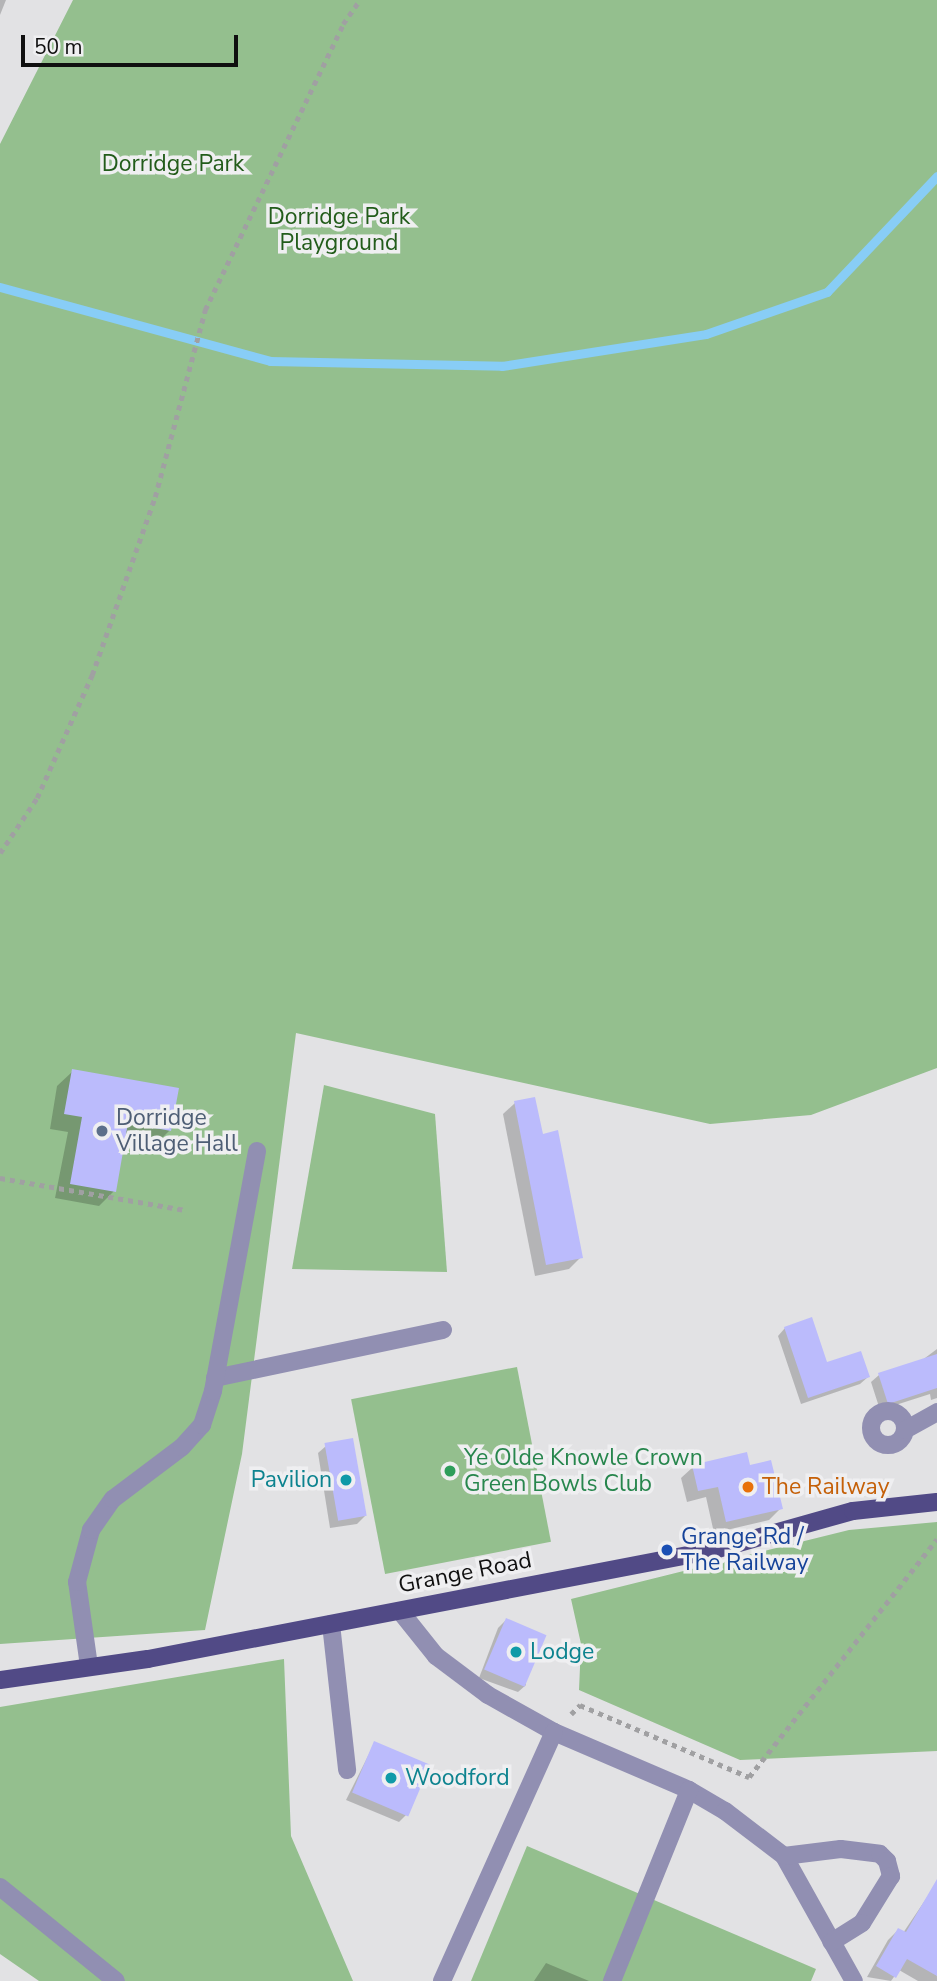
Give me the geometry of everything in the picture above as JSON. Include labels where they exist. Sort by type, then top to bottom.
[{"type":"main road","name":"Grange Road","points":[[0,1680],[331,1624],[714,1550],[853,1511],[937,1503]]},
{"type":"lane","points":[[89,1666],[77,1582],[91,1530],[113,1499],[182,1447],[202,1425],[215,1378],[257,1151]]},
{"type":"lane","points":[[215,1378],[443,1330]]},
{"type":"lane","points":[[905,1430],[937,1412]]},
{"type":"lane","points":[[400,1611],[424,1643],[460,1677],[554,1732],[689,1790],[725,1811],[784,1856],[854,1981]]},
{"type":"lane","points":[[331,1624],[347,1770]]},
{"type":"lane","points":[[442,1981],[554,1732]]},
{"type":"lane","points":[[612,1981],[689,1790]]},
{"type":"lane","points":[[784,1856],[841,1849],[880,1854],[887,1861],[891,1876],[862,1923],[832,1942]]},
{"type":"lane","points":[[0,1887],[116,1981]]},
{"type":"path","points":[[0,853],[37,798],[92,675],[155,497],[205,310],[343,24],[360,0]]},
{"type":"path","points":[[0,1178],[185,1210]]},
{"type":"path","points":[[554,1732],[580,1705],[749,1777],[937,1539]]},
{"type":"green space","points":[[73,0],[937,0],[937,1068],[811,1115],[710,1124],[296,1033],[242,1454],[205,1630],[0,1644],[0,144]]},
{"type":"green space","points":[[324,1085],[435,1114],[447,1272],[292,1269]]},
{"type":"green space","name":"Ye Olde Knowle Crown Green Bowls Club","points":[[517,1367],[551,1542],[385,1574],[351,1399]]},
{"type":"green space","points":[[937,1522],[937,1751],[740,1760],[579,1690],[581,1644],[571,1599],[849,1530]]},
{"type":"green space","points":[[284,1659],[291,1836],[353,1981],[39,1981],[0,1954],[0,1707]]},
{"type":"green space","points":[[527,1846],[816,1969],[811,1981],[471,1981]]},
{"type":"building","name":"Dorridge Village Hall","points":[[72,1069],[179,1088],[171,1131],[128,1123],[116,1192],[70,1184],[82,1117],[64,1114]]},
{"type":"building","points":[[535,1097],[543,1134],[558,1130],[583,1258],[546,1265],[514,1101]]},
{"type":"building","points":[[812,1317],[827,1362],[861,1351],[870,1377],[808,1398],[784,1327]]},
{"type":"building","points":[[937,1354],[937,1388],[888,1404],[878,1373]]},
{"type":"building","name":"Pavilion","points":[[353,1438],[367,1516],[338,1521],[324,1443]]},
{"type":"building","name":"The Railway","points":[[747,1452],[750,1465],[771,1460],[783,1509],[726,1522],[718,1487],[698,1491],[692,1465]]},
{"type":"building","name":"Lodge","points":[[506,1618],[547,1635],[525,1687],[484,1670]]},
{"type":"building","name":"Woodford","points":[[374,1741],[430,1765],[408,1816],[352,1793]]},
{"type":"building","points":[[937,1879],[937,1976],[907,1959],[896,1978],[876,1966],[898,1928],[906,1932]]},
{"type":"waterway","points":[[0,287],[270,361],[502,366],[706,334],[827,292],[937,176]]},
{"type":"place","name":"Dorridge Village Hall","points":[[102,1131]]},
{"type":"place","name":"Ye Olde Knowle Crown Green Bowls Club","points":[[450,1471]]},
{"type":"place","name":"Pavilion","points":[[346,1480]]},
{"type":"place","name":"The Railway","points":[[748,1487]]},
{"type":"place","name":"Grange Rd / The Railway","points":[[667,1550]]},
{"type":"place","name":"Lodge","points":[[516,1652]]},
{"type":"place","name":"Woodford","points":[[391,1778]]},
{"type":"park label","name":"Dorridge Park","points":[[173,164]]},
{"type":"park label","name":"Dorridge Park Playground","points":[[339,230]]}]
